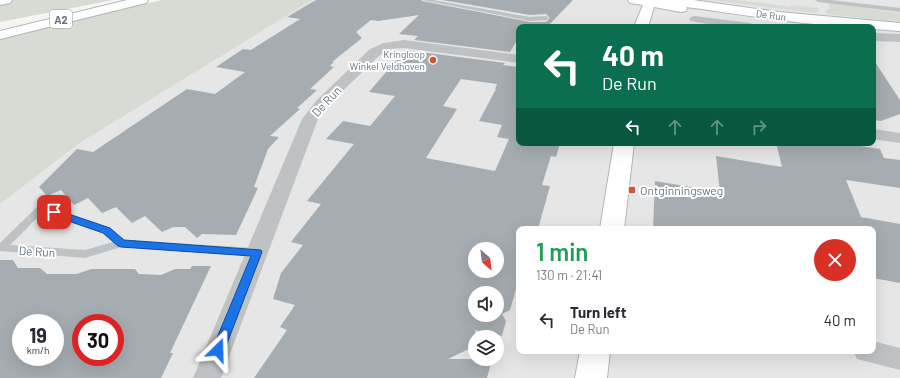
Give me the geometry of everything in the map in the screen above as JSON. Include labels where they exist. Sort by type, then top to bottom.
[{"type":"main road","points":[[0,1],[6,0]]},
{"type":"main road","points":[[0,25],[126,0]]},
{"type":"main road","name":"A2","points":[[0,35],[142,0]]},
{"type":"main road","name":"De Run","points":[[666,0],[779,16],[867,24]]},
{"type":"main road","points":[[642,24],[645,13],[651,2]]},
{"type":"main road","name":"De Run","points":[[633,9],[651,2],[730,16],[799,24]]},
{"type":"main road","name":"De Run","points":[[876,25],[900,27]]},
{"type":"main road","points":[[876,31],[900,33]]},
{"type":"main road","points":[[612,226],[624,146]]},
{"type":"main road","points":[[592,378],[595,354]]},
{"type":"street","name":"De Run","points":[[695,19],[729,24]]},
{"type":"street","points":[[876,37],[900,38]]},
{"type":"street","name":"De Run","points":[[207,378],[310,119],[321,104],[375,52],[388,46],[404,44],[516,60]]},
{"type":"street","points":[[876,134],[900,138]]},
{"type":"street","points":[[876,353],[900,359]]},
{"type":"lane","points":[[425,0],[530,18],[546,18]]},
{"type":"lane","points":[[818,0],[900,10]]},
{"type":"lane","name":"De Run","points":[[121,243],[107,231],[41,208],[1,248],[85,254],[121,243],[257,252]]},
{"type":"shaded area","points":[[14,0],[113,0],[0,22],[0,3]]},
{"type":"shaded area","points":[[162,0],[312,0],[78,144],[0,204],[0,40],[80,19]]},
{"type":"shaded area","points":[[309,0],[900,0],[900,378],[0,378],[0,189]]},
{"type":"shaded area","points":[[710,0],[739,0],[791,7],[791,5],[820,8],[822,7],[822,4],[823,7],[818,9],[818,12],[815,13]]},
{"type":"shaded area","points":[[829,3],[900,13],[900,22],[829,14],[825,12],[829,8]]},
{"type":"building","points":[[316,0],[421,0],[530,22],[546,22],[550,18],[546,14],[530,15],[442,0],[573,0],[550,24],[516,24],[516,42],[510,52],[414,40],[418,36],[399,34],[419,15],[378,21],[371,20],[356,32],[362,38],[332,62],[334,62],[330,66],[334,67],[310,89],[317,90],[297,108],[300,109],[270,136],[279,137],[268,149],[254,187],[258,188],[236,235],[202,234],[197,238],[185,227],[173,227],[162,232],[145,216],[132,223],[116,207],[102,213],[88,198],[74,205],[61,190],[47,196],[39,187],[77,149],[93,152],[187,89],[215,94],[245,72],[216,67],[243,49],[251,50],[300,19],[287,17]]},
{"type":"building","points":[[405,50],[505,63],[503,65],[516,67],[516,146],[559,146],[556,157],[551,156],[542,185],[550,186],[539,226],[516,226],[516,289],[510,310],[504,313],[504,286],[468,286],[468,322],[504,322],[504,318],[506,321],[504,330],[468,330],[468,349],[448,359],[468,359],[468,366],[490,366],[487,378],[254,378],[287,330],[280,327],[295,305],[273,299],[281,273],[303,245],[291,242],[321,204],[307,201],[354,144],[326,139],[343,121],[370,126],[395,96],[369,92]],"holes":[[[461,79],[497,84],[479,121],[502,125],[497,137],[509,139],[495,171],[426,158],[457,109],[443,106]]]},
{"type":"building","points":[[876,64],[900,100],[900,114],[881,121],[876,120]]},
{"type":"building","points":[[777,146],[860,146],[880,149],[884,158],[900,160],[900,188],[846,180],[861,217],[900,224],[900,283],[876,279],[876,226],[653,226],[655,181],[720,192],[716,156],[782,167]]},
{"type":"building","points":[[0,260],[13,260],[18,268],[40,268],[47,274],[77,274],[91,269],[135,269],[139,274],[161,275],[175,269],[190,269],[192,266],[211,266],[170,353],[173,353],[161,378],[0,378]]},
{"type":"place","name":"Kringloop Winkel Veldhoven","points":[[433,60]]},
{"type":"place","name":"Ontginningsweg","points":[[632,190]]},
{"type":"route","points":[[54,212],[107,231],[121,243],[257,252],[218,350]]}]
